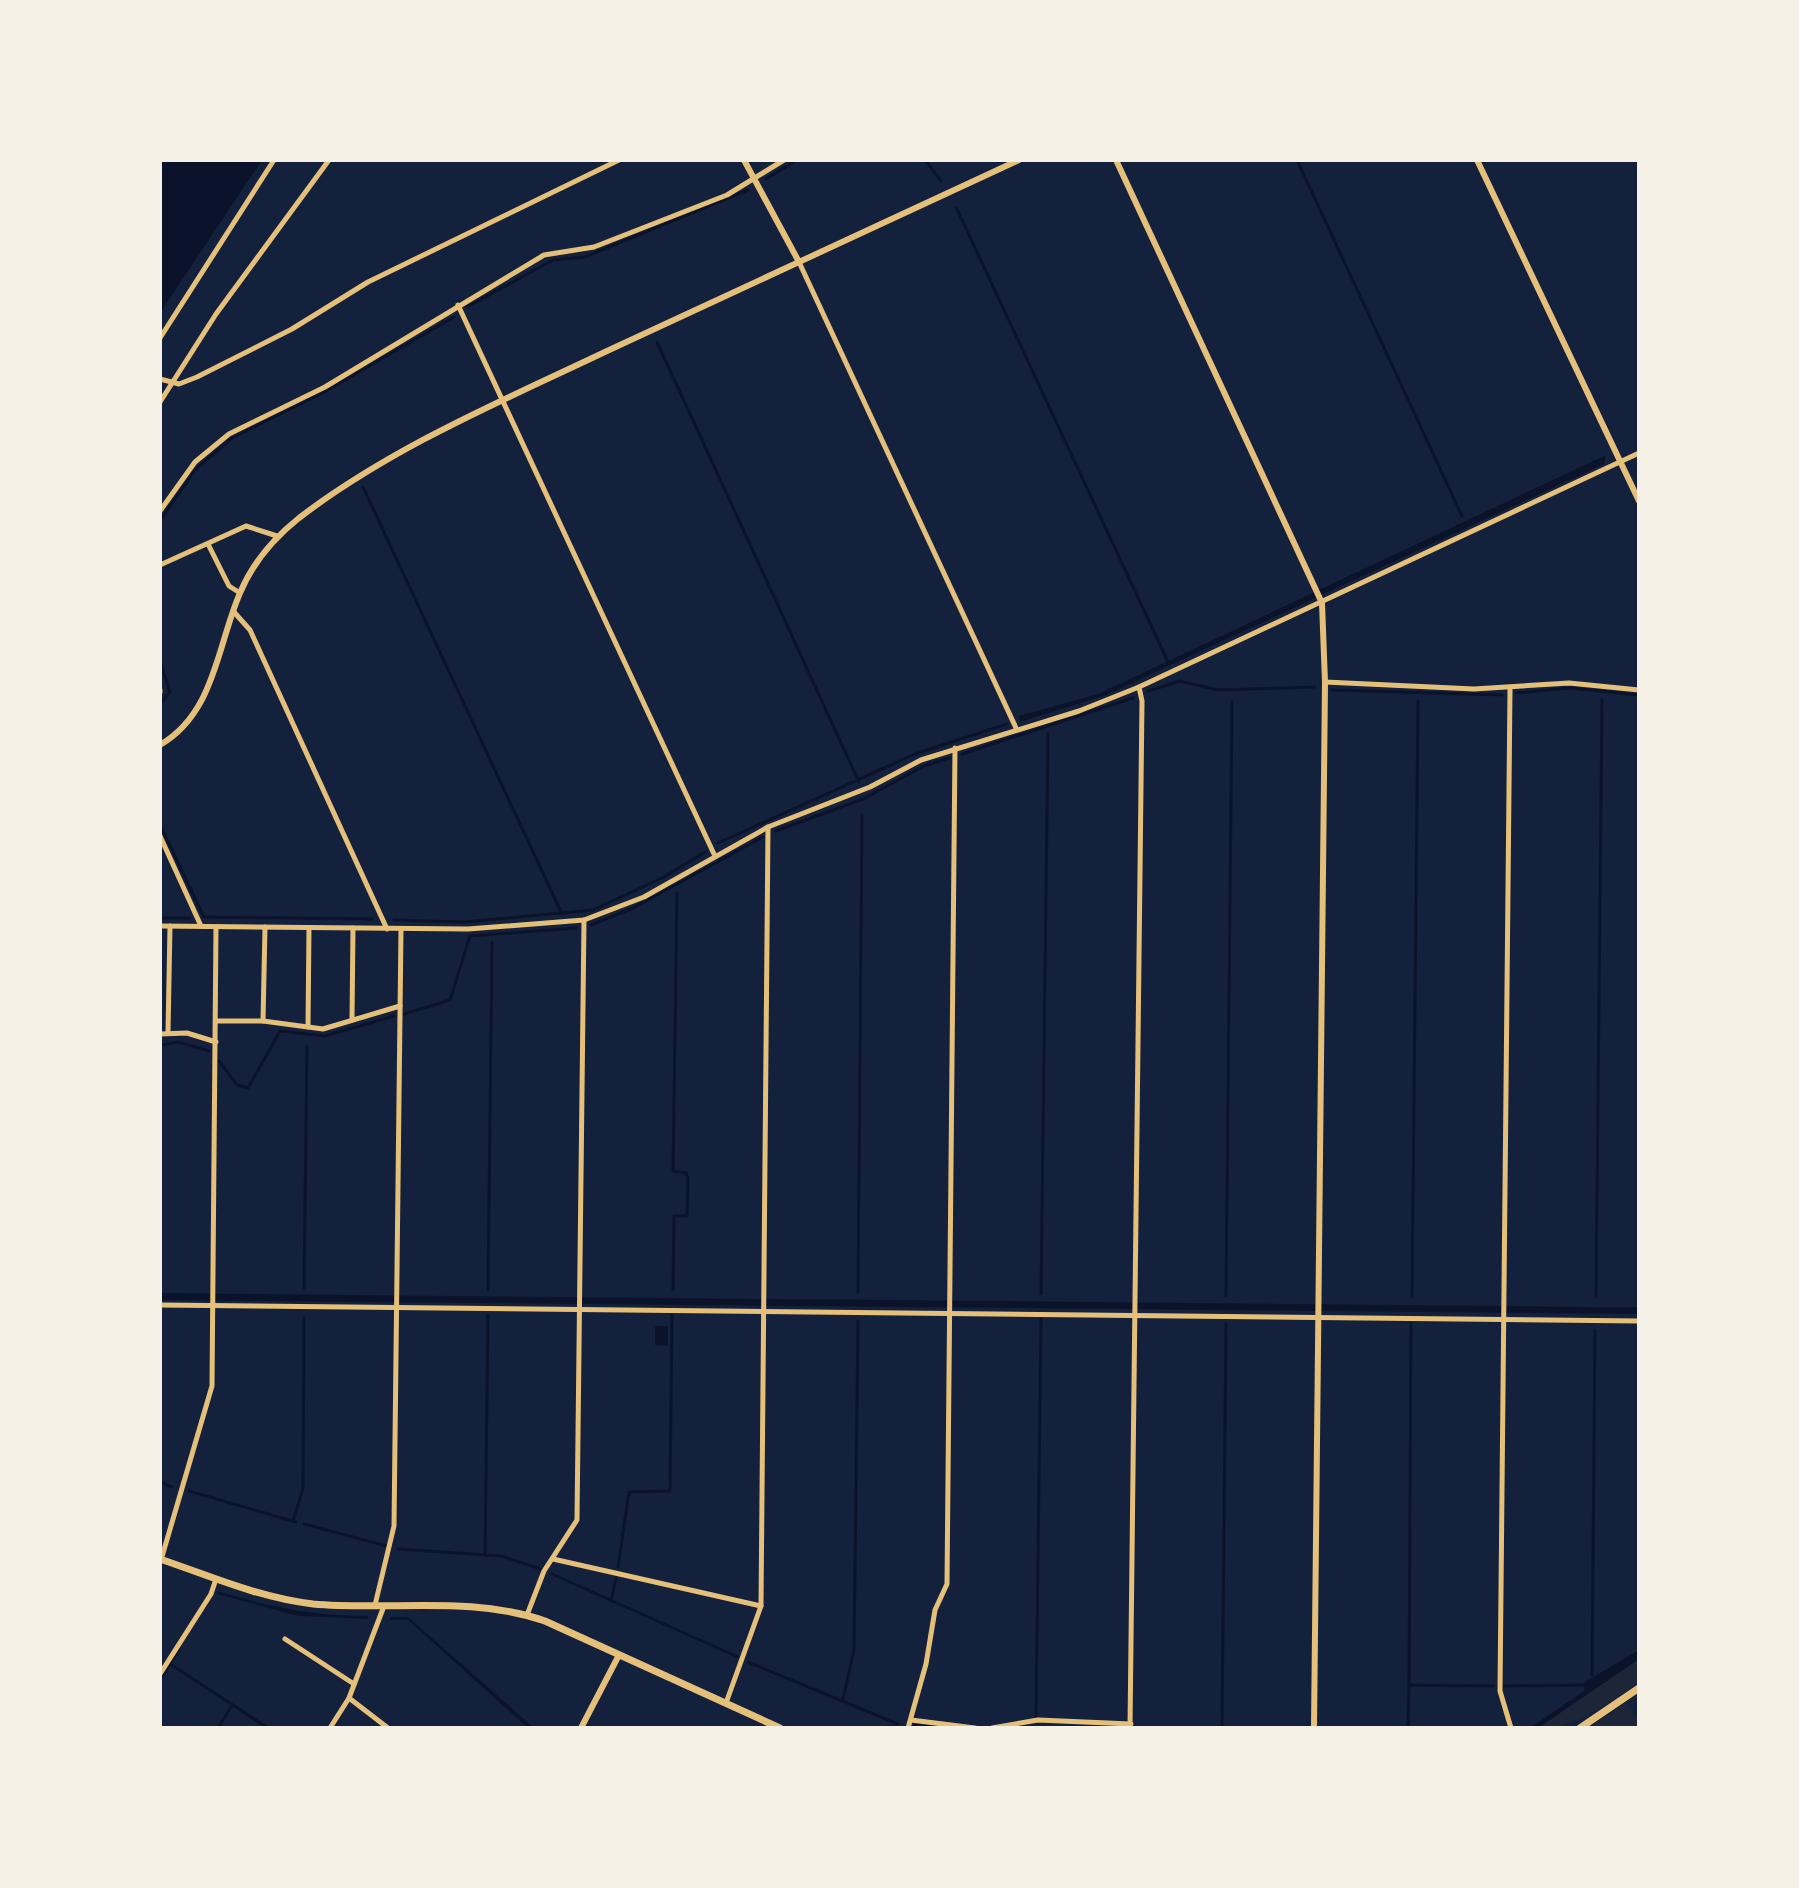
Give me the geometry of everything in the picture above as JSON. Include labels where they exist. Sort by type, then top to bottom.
[{"type":"main road","points":[[161,1559],[279,1598],[312,1604],[481,1607],[527,1615],[726,1704],[765,1725],[780,1728]]},
{"type":"main road","points":[[1580,1728],[1639,1688]]},
{"type":"street","points":[[160,338],[248,196],[274,160]]},
{"type":"street","points":[[160,402],[216,314],[329,160]]},
{"type":"street","points":[[160,379],[170,384],[197,377],[265,343],[368,282],[619,160]]},
{"type":"street","points":[[744,160],[799,262],[1016,728]]},
{"type":"street","points":[[160,511],[195,462],[229,434],[325,387],[544,255],[594,247],[727,195],[784,160]]},
{"type":"street","points":[[160,745],[182,729],[205,694],[240,593],[277,536],[339,490],[412,445],[504,400],[1019,160]]},
{"type":"street","points":[[1116,160],[1322,603],[1325,682],[1314,1728]]},
{"type":"street","points":[[1477,160],[1639,501]]},
{"type":"street","points":[[458,305],[714,854]]},
{"type":"street","points":[[160,926],[468,929],[584,920],[644,897],[714,854],[768,827],[870,787],[921,760],[1016,728],[1079,711],[1139,687],[1639,453]]},
{"type":"street","points":[[160,565],[246,526],[277,536]]},
{"type":"street","points":[[208,544],[229,586],[240,593]]},
{"type":"street","points":[[234,612],[250,630],[387,929]]},
{"type":"street","points":[[1325,682],[1510,689],[1569,683],[1639,690]]},
{"type":"street","points":[[992,1728],[1038,1720],[1130,1726],[1142,701],[1139,687]]},
{"type":"street","points":[[1510,689],[1500,1691],[1511,1728]]},
{"type":"street","points":[[908,1728],[935,1610],[947,1584],[955,748]]},
{"type":"street","points":[[726,1704],[761,1606],[768,827]]},
{"type":"street","points":[[160,836],[201,926]]},
{"type":"street","points":[[527,1615],[553,1559],[577,1520],[584,920]]},
{"type":"street","points":[[168,1033],[170,926]]},
{"type":"street","points":[[161,1559],[209,1401],[214,1300],[216,927]]},
{"type":"street","points":[[263,1021],[265,927]]},
{"type":"street","points":[[308,1027],[309,928]]},
{"type":"street","points":[[352,1020],[353,928]]},
{"type":"street","points":[[330,1728],[349,1698],[380,1605],[394,1526],[401,929]]},
{"type":"street","points":[[216,1021],[263,1021],[323,1029],[400,1006]]},
{"type":"street","points":[[160,1034],[187,1033],[216,1042]]},
{"type":"street","points":[[160,1305],[214,1300],[764,1312],[1503,1316],[1639,1321]]},
{"type":"street","points":[[553,1559],[761,1606]]},
{"type":"street","points":[[160,1674],[211,1594],[216,1578]]},
{"type":"street","points":[[285,1639],[354,1684]]},
{"type":"street","points":[[581,1728],[619,1655]]},
{"type":"street","points":[[349,1698],[388,1728]]},
{"type":"street","points":[[911,1720],[975,1728]]},
{"type":"shaded area","points":[[160,160],[262,160],[160,313]]},
{"type":"shaded area","points":[[1606,455],[1604,464],[1106,695],[1020,722],[1019,716],[1098,694]]},
{"type":"shaded area","points":[[160,1293],[1639,1307],[1639,1314],[160,1300]]},
{"type":"shaded area","points":[[655,1326],[668,1326],[668,1346],[655,1345]]},
{"type":"shaded area","points":[[218,1591],[292,1610],[368,1616],[368,1619],[298,1616],[217,1594]]},
{"type":"shaded area","points":[[390,1617],[408,1617],[534,1728],[528,1728],[408,1620],[390,1620]]},
{"type":"shaded area","points":[[1639,1650],[1639,1659],[1538,1728],[1530,1728],[1584,1691],[1585,1682]]},
{"type":"shaded area","points":[[1639,1659],[1639,1683],[1579,1719],[1538,1728]]},
{"type":"shaded area","points":[[1626,1703],[1639,1722],[1639,1728],[1597,1728],[1594,1724]]},
{"type":"waterway","points":[[766,179],[797,160]]},
{"type":"waterway","points":[[925,160],[941,181]]},
{"type":"waterway","points":[[1297,160],[1462,516]]},
{"type":"waterway","points":[[467,307],[553,260],[585,257],[748,190]]},
{"type":"waterway","points":[[956,207],[1169,664]]},
{"type":"waterway","points":[[160,521],[195,470],[232,438],[326,391],[454,317]]},
{"type":"waterway","points":[[657,342],[859,782]]},
{"type":"waterway","points":[[363,487],[562,914]]},
{"type":"waterway","points":[[160,661],[170,692],[160,704]]},
{"type":"waterway","points":[[1148,691],[1180,681],[1218,690],[1315,687]]},
{"type":"waterway","points":[[1516,693],[1570,688],[1639,695]]},
{"type":"waterway","points":[[1332,690],[1502,695]]},
{"type":"waterway","points":[[962,754],[1133,698]]},
{"type":"waterway","points":[[1596,1297],[1602,700]]},
{"type":"waterway","points":[[1226,1296],[1232,701]]},
{"type":"waterway","points":[[1412,1297],[1418,701]]},
{"type":"waterway","points":[[718,843],[915,754],[1007,724]]},
{"type":"waterway","points":[[1041,1294],[1048,734]]},
{"type":"waterway","points":[[776,831],[863,799],[924,766],[949,758]]},
{"type":"waterway","points":[[858,1292],[862,815]]},
{"type":"waterway","points":[[160,825],[204,917],[372,919]]},
{"type":"waterway","points":[[591,925],[633,908],[763,837]]},
{"type":"waterway","points":[[394,920],[465,922],[593,910],[664,877],[705,852]]},
{"type":"waterway","points":[[673,1290],[674,1216],[687,1216],[688,1178],[686,1173],[673,1171],[677,893]]},
{"type":"waterway","points":[[160,918],[190,918]]},
{"type":"waterway","points":[[404,1014],[450,1000],[470,936],[576,928]]},
{"type":"waterway","points":[[488,1290],[492,942]]},
{"type":"waterway","points":[[219,1061],[237,1085],[248,1088],[280,1031],[325,1036],[394,1016]]},
{"type":"waterway","points":[[160,1045],[178,1042],[209,1051]]},
{"type":"waterway","points":[[304,1288],[307,1046]]},
{"type":"waterway","points":[[485,1555],[488,1315]]},
{"type":"waterway","points":[[618,1567],[629,1492],[670,1491],[672,1315]]},
{"type":"waterway","points":[[293,1521],[303,1488],[304,1317]]},
{"type":"waterway","points":[[1036,1716],[1041,1319]]},
{"type":"waterway","points":[[843,1700],[854,1650],[858,1321]]},
{"type":"waterway","points":[[1409,1685],[1411,1323]]},
{"type":"waterway","points":[[1222,1728],[1226,1324]]},
{"type":"waterway","points":[[1592,1675],[1595,1330]]},
{"type":"waterway","points":[[160,1482],[172,1487]]},
{"type":"waterway","points":[[189,1491],[296,1522]]},
{"type":"waterway","points":[[304,1524],[387,1546]]},
{"type":"waterway","points":[[398,1549],[501,1556],[541,1569]]},
{"type":"waterway","points":[[552,1574],[738,1657]]},
{"type":"waterway","points":[[611,1601],[616,1578]]},
{"type":"waterway","points":[[160,1680],[179,1650]]},
{"type":"waterway","points":[[748,1662],[898,1724]]},
{"type":"waterway","points":[[170,1664],[268,1728]]},
{"type":"waterway","points":[[1408,1728],[1409,1685],[1494,1686]]},
{"type":"waterway","points":[[1504,1686],[1588,1685]]},
{"type":"waterway","points":[[218,1728],[232,1705]]},
{"type":"waterway","points":[[914,1725],[938,1728]]},
{"type":"waterway","points":[[1061,1728],[1069,1728]]}]
